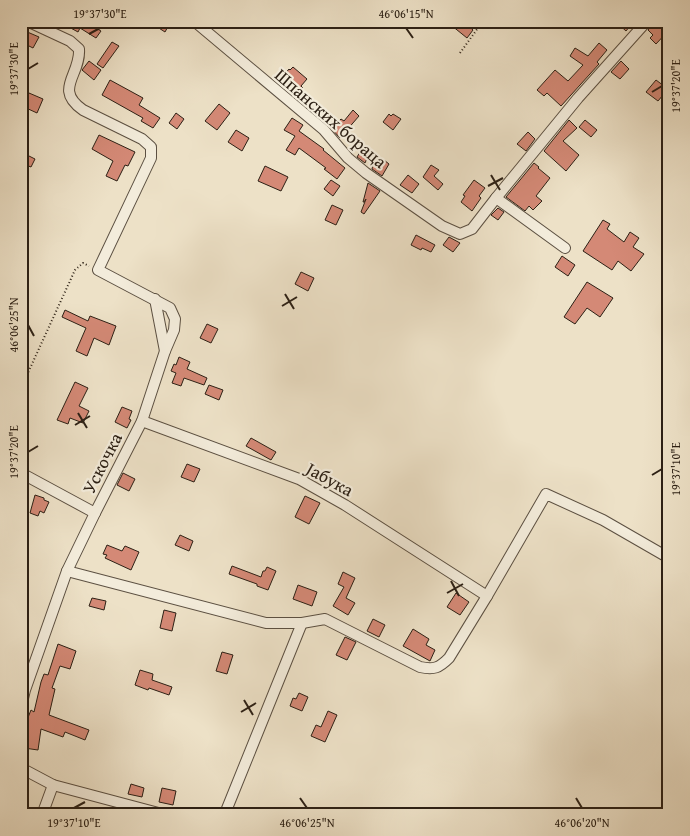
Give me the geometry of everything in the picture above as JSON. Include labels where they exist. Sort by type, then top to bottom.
[{"type":"street","points":[[27,21],[44,24],[79,49],[79,56],[68,89],[74,104],[142,139],[151,147],[151,158],[98,270]]},
{"type":"street","name":"Шпанских бораца","points":[[194,21],[324,130],[348,158],[366,173],[442,226],[460,234],[472,229],[578,98],[646,21]]},
{"type":"street","points":[[496,198],[565,248]]},
{"type":"street","name":"Ускочка","points":[[21,707],[25,690],[67,571],[142,420],[174,330],[175,318],[170,308],[98,270]]},
{"type":"street","points":[[155,300],[165,351]]},
{"type":"street","name":"Јабука","points":[[142,420],[299,480],[345,505],[487,596]]},
{"type":"street","points":[[21,473],[95,513]]},
{"type":"street","points":[[67,571],[266,623],[302,624],[325,619],[420,667],[430,669],[441,666],[449,658],[546,494],[604,520],[669,558]]},
{"type":"street","points":[[224,815],[302,624]]},
{"type":"street","points":[[21,768],[53,785],[166,815]]},
{"type":"street","points":[[42,815],[53,785]]},
{"type":"path","points":[[460,53],[482,21]]},
{"type":"path","points":[[21,388],[75,270],[83,263],[98,270]]},
{"type":"building","points":[[58,21],[84,21],[101,31],[96,38],[80,28],[78,32]]},
{"type":"building","points":[[148,21],[171,21],[165,32]]},
{"type":"building","points":[[446,21],[463,21],[473,30],[467,38]]},
{"type":"building","points":[[615,21],[634,21],[626,31]]},
{"type":"building","points":[[654,21],[661,21],[669,28],[656,44],[650,38],[653,35],[648,30]]},
{"type":"building","points":[[25,31],[39,37],[33,48],[21,42]]},
{"type":"building","points":[[112,42],[119,46],[103,68],[97,64]]},
{"type":"building","points":[[599,43],[607,50],[597,62],[599,64],[561,106],[547,93],[544,96],[537,90],[555,70],[568,81],[583,65],[570,56],[575,48],[588,56]]},
{"type":"building","points":[[89,61],[101,70],[94,80],[82,70]]},
{"type":"building","points":[[621,61],[629,69],[620,79],[611,72]]},
{"type":"building","points":[[293,67],[307,79],[301,86],[303,88],[301,90],[304,93],[298,99],[278,82]]},
{"type":"building","points":[[110,80],[143,98],[139,105],[160,118],[153,128],[141,121],[143,118],[102,95]]},
{"type":"building","points":[[656,80],[668,89],[658,101],[646,92]]},
{"type":"building","points":[[29,93],[43,99],[37,113],[24,107]]},
{"type":"building","points":[[219,104],[230,113],[217,130],[205,121]]},
{"type":"building","points":[[353,110],[359,116],[340,138],[329,126],[335,119],[338,122],[341,119],[344,121]]},
{"type":"building","points":[[176,113],[184,119],[177,129],[169,123]]},
{"type":"building","points":[[389,114],[391,116],[393,114],[401,119],[393,130],[383,122]]},
{"type":"building","points":[[292,118],[303,125],[299,131],[324,149],[345,168],[337,179],[324,169],[326,168],[299,148],[295,155],[286,150],[295,136],[284,130]]},
{"type":"building","points":[[569,120],[577,128],[563,141],[579,155],[566,171],[544,151]]},
{"type":"building","points":[[585,120],[597,130],[591,137],[579,127]]},
{"type":"building","points":[[236,130],[249,138],[242,151],[228,142]]},
{"type":"building","points":[[528,132],[535,139],[526,151],[517,144]]},
{"type":"building","points":[[99,135],[135,152],[128,166],[125,165],[117,181],[106,176],[113,161],[92,149]]},
{"type":"building","points":[[362,149],[369,154],[365,163],[357,157]]},
{"type":"building","points":[[21,152],[35,159],[31,167],[21,163]]},
{"type":"building","points":[[374,159],[381,164],[384,160],[389,164],[382,176],[372,169]]},
{"type":"building","points":[[534,163],[550,178],[536,196],[542,201],[533,210],[529,206],[525,211],[506,197]]},
{"type":"building","points":[[431,165],[439,170],[434,176],[443,184],[438,190],[423,177]]},
{"type":"building","points":[[265,166],[288,177],[281,191],[258,181]]},
{"type":"building","points":[[408,175],[419,184],[412,193],[400,185]]},
{"type":"building","points":[[331,180],[340,186],[333,196],[324,189]]},
{"type":"building","points":[[474,180],[485,188],[472,211],[461,202],[465,196],[463,195]]},
{"type":"building","points":[[368,183],[380,191],[364,214],[361,212],[366,199],[363,202]]},
{"type":"building","points":[[332,205],[343,210],[336,225],[325,220]]},
{"type":"building","points":[[498,208],[504,212],[498,220],[491,215]]},
{"type":"building","points":[[603,220],[610,224],[607,229],[624,242],[630,232],[639,238],[633,247],[644,254],[631,271],[618,261],[612,270],[583,251]]},
{"type":"building","points":[[416,235],[435,245],[431,252],[411,245]]},
{"type":"building","points":[[449,237],[460,243],[453,252],[443,245]]},
{"type":"building","points":[[562,256],[575,265],[568,276],[555,267]]},
{"type":"building","points":[[301,272],[314,278],[308,291],[295,284]]},
{"type":"building","points":[[587,282],[613,298],[600,317],[587,308],[575,324],[564,317]]},
{"type":"building","points":[[65,310],[88,321],[90,316],[116,326],[109,345],[94,338],[87,356],[76,351],[86,328],[62,317]]},
{"type":"building","points":[[207,324],[218,329],[211,343],[200,338]]},
{"type":"building","points":[[179,357],[190,362],[187,369],[207,378],[204,385],[184,378],[181,386],[172,383],[176,373],[171,371]]},
{"type":"building","points":[[75,382],[88,388],[79,406],[89,411],[83,423],[70,418],[68,424],[57,420]]},
{"type":"building","points":[[209,385],[223,390],[219,400],[205,394]]},
{"type":"building","points":[[122,407],[132,411],[129,419],[131,420],[127,428],[115,422]]},
{"type":"building","points":[[251,438],[276,452],[271,460],[246,446]]},
{"type":"building","points":[[187,464],[200,469],[194,482],[181,477]]},
{"type":"building","points":[[123,473],[135,479],[129,491],[117,485]]},
{"type":"building","points":[[35,495],[49,502],[44,513],[40,511],[38,516],[30,513]]},
{"type":"building","points":[[305,496],[320,503],[309,524],[295,517]]},
{"type":"building","points":[[180,535],[193,541],[189,551],[175,545]]},
{"type":"building","points":[[107,545],[122,551],[125,546],[139,552],[131,570],[105,558],[107,555],[103,554]]},
{"type":"building","points":[[232,566],[261,577],[267,567],[276,571],[268,590],[229,574]]},
{"type":"building","points":[[343,572],[355,578],[346,598],[355,603],[348,615],[333,606],[344,587],[338,584]]},
{"type":"building","points":[[298,585],[317,592],[312,606],[293,599]]},
{"type":"building","points":[[456,593],[469,602],[460,615],[447,607]]},
{"type":"building","points":[[92,598],[106,601],[104,610],[89,606]]},
{"type":"building","points":[[164,610],[176,613],[172,631],[160,628]]},
{"type":"building","points":[[373,619],[385,625],[379,637],[367,631]]},
{"type":"building","points":[[413,629],[429,639],[426,645],[435,650],[430,661],[403,646]]},
{"type":"building","points":[[345,637],[356,642],[347,660],[336,655]]},
{"type":"building","points":[[58,644],[76,651],[70,669],[60,666],[52,688],[55,689],[49,715],[89,730],[85,740],[65,732],[63,737],[41,729],[38,750],[24,748],[27,720],[31,710],[34,712],[41,682],[44,674],[48,675]]},
{"type":"building","points":[[222,652],[233,655],[227,674],[216,671]]},
{"type":"building","points":[[140,670],[153,674],[152,680],[172,687],[169,695],[135,685]]},
{"type":"building","points":[[299,693],[308,697],[302,711],[290,706],[293,698],[296,699]]},
{"type":"building","points":[[328,711],[337,715],[325,742],[311,736],[316,725],[321,727]]},
{"type":"building","points":[[131,784],[144,788],[142,797],[128,794]]},
{"type":"building","points":[[162,788],[176,791],[173,805],[159,802]]}]
